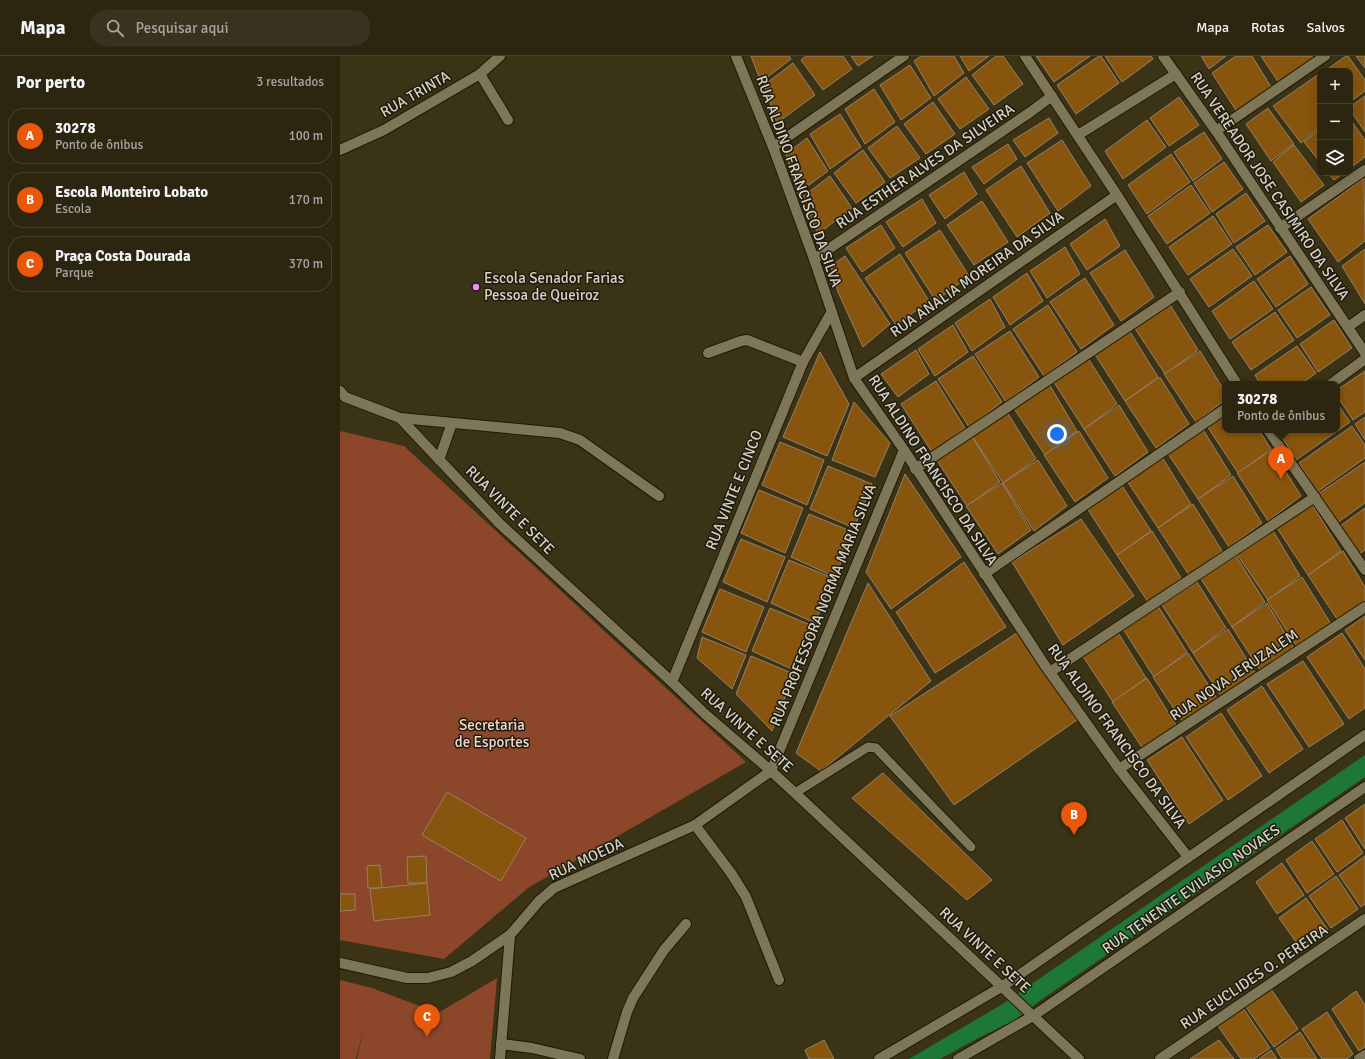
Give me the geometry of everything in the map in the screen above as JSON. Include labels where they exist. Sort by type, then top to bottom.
[{"type":"street","name":"RUA TRINTA","points":[[340,150],[384,130],[480,74],[500,56]]},
{"type":"street","name":"RUA ALDINO FRANCISCO DA SILVA","points":[[736,56],[773,148],[814,259],[854,378],[904,450],[984,574],[1050,672],[1119,769],[1188,857]]},
{"type":"street","points":[[773,148],[904,56]]},
{"type":"street","points":[[1025,56],[1180,292],[1235,381]]},
{"type":"street","name":"RUA VEREADOR JOSE CASIMIRO DA SILVA","points":[[1163,56],[1216,131],[1365,353]]},
{"type":"street","points":[[1216,131],[1325,56]]},
{"type":"street","points":[[480,74],[508,120]]},
{"type":"street","points":[[1078,135],[1176,74]]},
{"type":"street","name":"RUA ESTHER ALVES DA SILVEIRA","points":[[814,259],[1052,96]]},
{"type":"street","points":[[1280,228],[1365,170]]},
{"type":"street","name":"RUA ANALIA MOREIRA DA SILVA","points":[[854,378],[1117,195]]},
{"type":"street","points":[[915,469],[1180,292]]},
{"type":"street","name":"RUA VINTE E CINCO","points":[[672,682],[803,362],[831,313]]},
{"type":"street","points":[[1348,327],[1365,315]]},
{"type":"street","points":[[708,353],[740,341],[748,340],[803,362]]},
{"type":"street","points":[[1335,381],[1365,359]]},
{"type":"street","points":[[340,391],[345,397],[400,418],[560,433],[571,436],[580,440],[659,496]]},
{"type":"street","points":[[984,574],[1222,411]]},
{"type":"street","name":"RUA VINTE E SETE","points":[[400,418],[499,523],[706,714],[795,793],[1003,986],[1079,1059]]},
{"type":"street","points":[[439,460],[452,423]]},
{"type":"street","points":[[1271,433],[1365,570]]},
{"type":"street","name":"RUA PROFESSORA NORMA MARIA SILVA","points":[[771,771],[904,450]]},
{"type":"street","points":[[1050,672],[1315,497]]},
{"type":"street","name":"RUA NOVA JERUZALEM","points":[[1119,769],[1365,606]]},
{"type":"street","points":[[879,1059],[1003,986],[1365,736]]},
{"type":"street","name":"RUA MOEDA","points":[[340,963],[407,978],[428,978],[450,972],[472,961],[510,935],[539,900],[554,888],[695,825],[771,771]]},
{"type":"street","name":"RUA TENENTE EVILASIO NOVAES","points":[[958,1059],[1031,1014],[1365,787]]},
{"type":"street","points":[[695,825],[731,873],[746,897],[779,980]]},
{"type":"street","name":"RUA EUCLIDES O. PEREIRA","points":[[1160,1059],[1365,919]]},
{"type":"street","points":[[613,1059],[627,1012],[633,998],[664,950],[686,924]]},
{"type":"street","points":[[500,1059],[510,935]]},
{"type":"street","points":[[501,1044],[532,1048],[580,1059]]},
{"type":"street","points":[[1359,1059],[1365,1055]]},
{"type":"lane","points":[[795,793],[868,747],[876,748],[971,847]]},
{"type":"green space","name":"Secretaria de Esportes","points":[[340,431],[404,446],[746,762],[528,888],[444,959],[340,940]]},
{"type":"green space","points":[[497,978],[490,1059],[357,1059],[364,1027],[356,1059],[340,1059],[340,980],[372,988],[438,1013]]},
{"type":"shaded area","points":[[1365,755],[1365,777],[1038,1002],[1015,1020],[940,1059],[909,1059],[1001,1005]]},
{"type":"building","points":[[751,56],[789,56],[791,59],[761,82]]},
{"type":"building","points":[[806,56],[843,56],[852,69],[823,90],[801,60]]},
{"type":"building","points":[[851,56],[873,56],[858,66]]},
{"type":"building","points":[[921,56],[954,56],[964,73],[934,96],[914,61]]},
{"type":"building","points":[[960,56],[989,56],[969,71]]},
{"type":"building","points":[[996,56],[1003,56],[1023,84],[994,105],[972,75]]},
{"type":"building","points":[[1036,56],[1090,56],[1054,82]]},
{"type":"building","points":[[1101,56],[1119,83],[1076,114],[1057,85]]},
{"type":"building","points":[[1105,56],[1151,56],[1153,59],[1122,82]]},
{"type":"building","points":[[1201,56],[1226,56],[1209,69]]},
{"type":"building","points":[[1236,56],[1252,56],[1271,87],[1237,112],[1212,73]]},
{"type":"building","points":[[1261,56],[1312,56],[1313,59],[1279,83]]},
{"type":"building","points":[[1348,56],[1365,80],[1365,91],[1353,100],[1353,68],[1329,68]]},
{"type":"building","points":[[1356,56],[1365,56],[1365,68]]},
{"type":"building","points":[[793,63],[815,95],[777,123],[764,85]]},
{"type":"building","points":[[910,65],[931,98],[901,120],[880,85]]},
{"type":"building","points":[[1317,75],[1317,130],[1301,143],[1273,106]]},
{"type":"building","points":[[966,77],[989,109],[960,129],[938,99]]},
{"type":"building","points":[[874,89],[895,122],[865,144],[845,109]]},
{"type":"building","points":[[1365,96],[1365,132],[1353,114],[1353,105]]},
{"type":"building","points":[[1179,97],[1199,125],[1169,146],[1150,118]]},
{"type":"building","points":[[933,102],[955,134],[926,154],[904,124]]},
{"type":"building","points":[[1268,108],[1294,144],[1271,161],[1246,124]]},
{"type":"building","points":[[840,114],[861,147],[830,169],[810,134]]},
{"type":"building","points":[[1049,118],[1058,133],[1025,157],[1013,140]]},
{"type":"building","points":[[1147,120],[1166,147],[1123,179],[1105,151]]},
{"type":"building","points":[[1353,123],[1365,140],[1365,157],[1353,166]]},
{"type":"building","points":[[897,126],[920,158],[890,178],[868,148]]},
{"type":"building","points":[[1317,131],[1317,158],[1304,142]]},
{"type":"building","points":[[1204,132],[1222,159],[1193,181],[1174,152]]},
{"type":"building","points":[[807,138],[828,171],[798,193],[786,154]]},
{"type":"building","points":[[1062,140],[1091,186],[1058,211],[1027,163]]},
{"type":"building","points":[[1008,144],[1017,159],[984,184],[972,167]]},
{"type":"building","points":[[1294,145],[1324,185],[1301,202],[1273,162]]},
{"type":"building","points":[[863,150],[885,182],[856,203],[834,173]]},
{"type":"building","points":[[1171,154],[1190,182],[1147,214],[1128,185]]},
{"type":"building","points":[[1224,162],[1243,189],[1212,212],[1194,183]]},
{"type":"building","points":[[1021,166],[1050,213],[1017,237],[986,190]]},
{"type":"building","points":[[964,172],[977,194],[945,219],[929,195]]},
{"type":"building","points":[[830,176],[852,208],[818,234],[801,198]]},
{"type":"building","points":[[1331,176],[1340,176],[1334,180]]},
{"type":"building","points":[[1364,178],[1365,241],[1338,262],[1308,219]]},
{"type":"building","points":[[1191,185],[1210,213],[1167,244],[1148,216]]},
{"type":"building","points":[[1246,193],[1265,221],[1234,243],[1216,214]]},
{"type":"building","points":[[922,199],[936,223],[903,247],[886,222]]},
{"type":"building","points":[[982,201],[1008,242],[974,265],[947,225]]},
{"type":"building","points":[[1213,216],[1232,244],[1188,275],[1169,247]]},
{"type":"building","points":[[1105,219],[1120,246],[1087,270],[1070,244]]},
{"type":"building","points":[[881,225],[895,248],[862,272],[846,248]]},
{"type":"building","points":[[1268,225],[1287,252],[1255,275],[1236,247]]},
{"type":"building","points":[[940,230],[969,276],[936,301],[905,253]]},
{"type":"building","points":[[1065,247],[1080,274],[1047,298],[1030,271]]},
{"type":"building","points":[[1233,249],[1252,276],[1209,307],[1190,279]]},
{"type":"building","points":[[1365,249],[1365,304],[1342,266]]},
{"type":"building","points":[[1125,250],[1154,297],[1121,321],[1090,273]]},
{"type":"building","points":[[900,254],[929,301],[896,325],[865,278]]},
{"type":"building","points":[[845,256],[890,324],[863,347],[838,292],[831,266]]},
{"type":"building","points":[[1290,256],[1308,284],[1276,307],[1257,279]]},
{"type":"building","points":[[1027,273],[1043,301],[1010,325],[993,297]]},
{"type":"building","points":[[1085,278],[1114,325],[1081,349],[1050,302]]},
{"type":"building","points":[[1254,281],[1273,309],[1230,339],[1212,311]]},
{"type":"building","points":[[1311,287],[1330,315],[1297,338],[1278,310]]},
{"type":"building","points":[[990,299],[1005,327],[972,351],[955,323]]},
{"type":"building","points":[[1169,303],[1198,350],[1165,374],[1134,327]]},
{"type":"building","points":[[1048,305],[1077,352],[1044,376],[1013,329]]},
{"type":"building","points":[[1275,312],[1294,340],[1251,370],[1232,342]]},
{"type":"building","points":[[1334,320],[1352,348],[1318,372],[1300,344]]},
{"type":"building","points":[[953,325],[968,352],[935,376],[918,349]]},
{"type":"building","points":[[1129,330],[1158,377],[1125,401],[1094,353]]},
{"type":"building","points":[[1010,331],[1039,377],[1006,402],[975,354]]},
{"type":"building","points":[[1297,346],[1316,373],[1305,381],[1258,381],[1255,375]]},
{"type":"building","points":[[916,350],[929,374],[898,397],[881,374]]},
{"type":"building","points":[[1200,351],[1222,387],[1222,402],[1196,422],[1164,374]]},
{"type":"building","points":[[820,352],[849,404],[827,456],[783,437]]},
{"type":"building","points":[[973,356],[1002,402],[969,427],[938,379]]},
{"type":"building","points":[[1088,358],[1117,404],[1084,429],[1053,381]]},
{"type":"building","points":[[1365,371],[1365,412],[1353,420],[1340,400],[1340,388]]},
{"type":"building","points":[[1160,377],[1189,424],[1156,448],[1125,401]]},
{"type":"building","points":[[936,381],[965,428],[932,452],[901,404]]},
{"type":"building","points":[[1049,384],[1077,431],[1045,455],[1013,407]]},
{"type":"building","points":[[854,402],[890,443],[875,477],[832,460]]},
{"type":"building","points":[[1119,405],[1148,452],[1115,476],[1084,429]]},
{"type":"building","points":[[1340,407],[1350,422],[1340,429]]},
{"type":"building","points":[[1007,412],[1036,459],[1003,483],[972,436]]},
{"type":"building","points":[[1222,415],[1222,433],[1261,433],[1271,449],[1238,473],[1207,426]]},
{"type":"building","points":[[1365,417],[1365,440],[1355,424]]},
{"type":"building","points":[[1352,426],[1365,445],[1365,458],[1317,492],[1299,463]]},
{"type":"building","points":[[1202,428],[1231,475],[1198,499],[1167,452]]},
{"type":"building","points":[[1079,431],[1108,478],[1075,502],[1044,455]]},
{"type":"building","points":[[1279,433],[1334,433],[1296,460]]},
{"type":"building","points":[[971,435],[1000,482],[967,506],[936,459]]},
{"type":"building","points":[[780,442],[824,460],[807,505],[762,485]]},
{"type":"building","points":[[1272,450],[1301,496],[1268,521],[1237,473]]},
{"type":"building","points":[[1162,457],[1191,504],[1158,528],[1127,481]]},
{"type":"building","points":[[1038,460],[1067,506],[1034,531],[1003,483]]},
{"type":"building","points":[[1365,462],[1365,503],[1337,523],[1318,494]]},
{"type":"building","points":[[828,466],[872,484],[854,528],[810,509]]},
{"type":"building","points":[[905,474],[961,557],[891,609],[866,572]]},
{"type":"building","points":[[1233,476],[1262,523],[1229,547],[1198,499]]},
{"type":"building","points":[[1002,483],[1031,530],[998,554],[966,506]]},
{"type":"building","points":[[1121,484],[1151,531],[1117,555],[1087,508]]},
{"type":"building","points":[[759,490],[803,508],[785,553],[741,533]]},
{"type":"building","points":[[1193,504],[1222,551],[1189,575],[1158,528]]},
{"type":"building","points":[[1312,504],[1341,551],[1308,575],[1277,528]]},
{"type":"building","points":[[1365,508],[1365,550],[1358,555],[1340,526]]},
{"type":"building","points":[[809,514],[853,532],[835,577],[791,557]]},
{"type":"building","points":[[1081,519],[1134,596],[1063,645],[1012,562]]},
{"type":"building","points":[[1272,529],[1300,576],[1268,600],[1236,553]]},
{"type":"building","points":[[1152,531],[1181,578],[1148,602],[1117,555]]},
{"type":"building","points":[[741,539],[785,557],[767,602],[723,582]]},
{"type":"building","points":[[1343,551],[1365,587],[1365,603],[1339,622],[1308,575]]},
{"type":"building","points":[[1236,556],[1265,602],[1232,627],[1201,579]]},
{"type":"building","points":[[789,560],[833,578],[815,623],[771,603]]},
{"type":"building","points":[[964,562],[1006,627],[935,673],[896,612]]},
{"type":"building","points":[[1302,577],[1331,624],[1298,648],[1267,600]]},
{"type":"building","points":[[1197,582],[1226,628],[1193,653],[1162,605]]},
{"type":"building","points":[[868,583],[931,681],[821,771],[796,753]]},
{"type":"building","points":[[720,589],[764,607],[746,652],[702,632]]},
{"type":"building","points":[[1267,603],[1295,650],[1262,673],[1232,627]]},
{"type":"building","points":[[1158,606],[1187,652],[1154,677],[1123,629]]},
{"type":"building","points":[[770,608],[813,626],[796,671],[752,651]]},
{"type":"building","points":[[1365,616],[1365,660],[1345,630]]},
{"type":"building","points":[[1228,629],[1257,676],[1223,699],[1193,653]]},
{"type":"building","points":[[1117,631],[1146,678],[1113,702],[1082,655]]},
{"type":"building","points":[[1017,633],[1077,720],[954,805],[890,716]]},
{"type":"building","points":[[1342,633],[1365,669],[1365,708],[1349,719],[1307,657]]},
{"type":"building","points":[[702,637],[746,655],[732,689],[697,658]]},
{"type":"building","points":[[1188,653],[1218,700],[1184,724],[1153,677]]},
{"type":"building","points":[[751,656],[794,674],[772,731],[736,694]]},
{"type":"building","points":[[1303,661],[1344,724],[1309,747],[1267,684]]},
{"type":"building","points":[[1147,678],[1176,725],[1143,749],[1112,702]]},
{"type":"building","points":[[1262,686],[1303,749],[1269,773],[1227,710]]},
{"type":"building","points":[[1221,713],[1262,776],[1228,800],[1186,737]]},
{"type":"building","points":[[1182,737],[1223,800],[1189,824],[1147,760]]},
{"type":"building","points":[[883,773],[992,880],[967,900],[852,798]]},
{"type":"building","points":[[447,792],[526,838],[501,881],[422,835]]},
{"type":"building","points":[[1365,804],[1365,849],[1345,818]]},
{"type":"building","points":[[1342,820],[1363,853],[1337,872],[1315,839]]},
{"type":"building","points":[[1312,841],[1334,874],[1307,893],[1286,860]]},
{"type":"building","points":[[426,856],[427,883],[408,883],[407,857]]},
{"type":"building","points":[[1365,856],[1365,904],[1361,907],[1339,875]]},
{"type":"building","points":[[1282,863],[1304,895],[1277,914],[1256,882]]},
{"type":"building","points":[[380,865],[382,888],[368,888],[367,866]]},
{"type":"building","points":[[1336,876],[1358,909],[1331,928],[1309,896]]},
{"type":"building","points":[[427,883],[430,915],[374,921],[370,889]]},
{"type":"building","points":[[340,894],[355,894],[355,910],[340,911]]},
{"type":"building","points":[[1306,898],[1328,930],[1301,949],[1279,918]]},
{"type":"building","points":[[1271,989],[1298,1029],[1274,1047],[1246,1007]]},
{"type":"building","points":[[1356,991],[1365,1005],[1365,1047],[1359,1051],[1332,1009]]},
{"type":"building","points":[[1243,1008],[1270,1048],[1254,1059],[1241,1059],[1218,1026]]},
{"type":"building","points":[[1327,1012],[1353,1054],[1347,1059],[1322,1059],[1302,1029]]},
{"type":"building","points":[[1300,1032],[1317,1059],[1282,1059],[1276,1049]]},
{"type":"building","points":[[824,1040],[834,1059],[809,1059],[805,1050]]},
{"type":"building","points":[[1219,1040],[1234,1059],[1190,1059]]},
{"type":"building","points":[[1271,1050],[1277,1059],[1259,1059]]},
{"type":"place","name":"Escola Senador Farias Pessoa de Queiroz","points":[[476,287]]},
{"type":"place","name":"30278","points":[[1281,479]]},
{"type":"place","name":"Escola Monteiro Lobato","points":[[1074,835]]},
{"type":"place","name":"Praça Costa Dourada","points":[[427,1037]]}]
